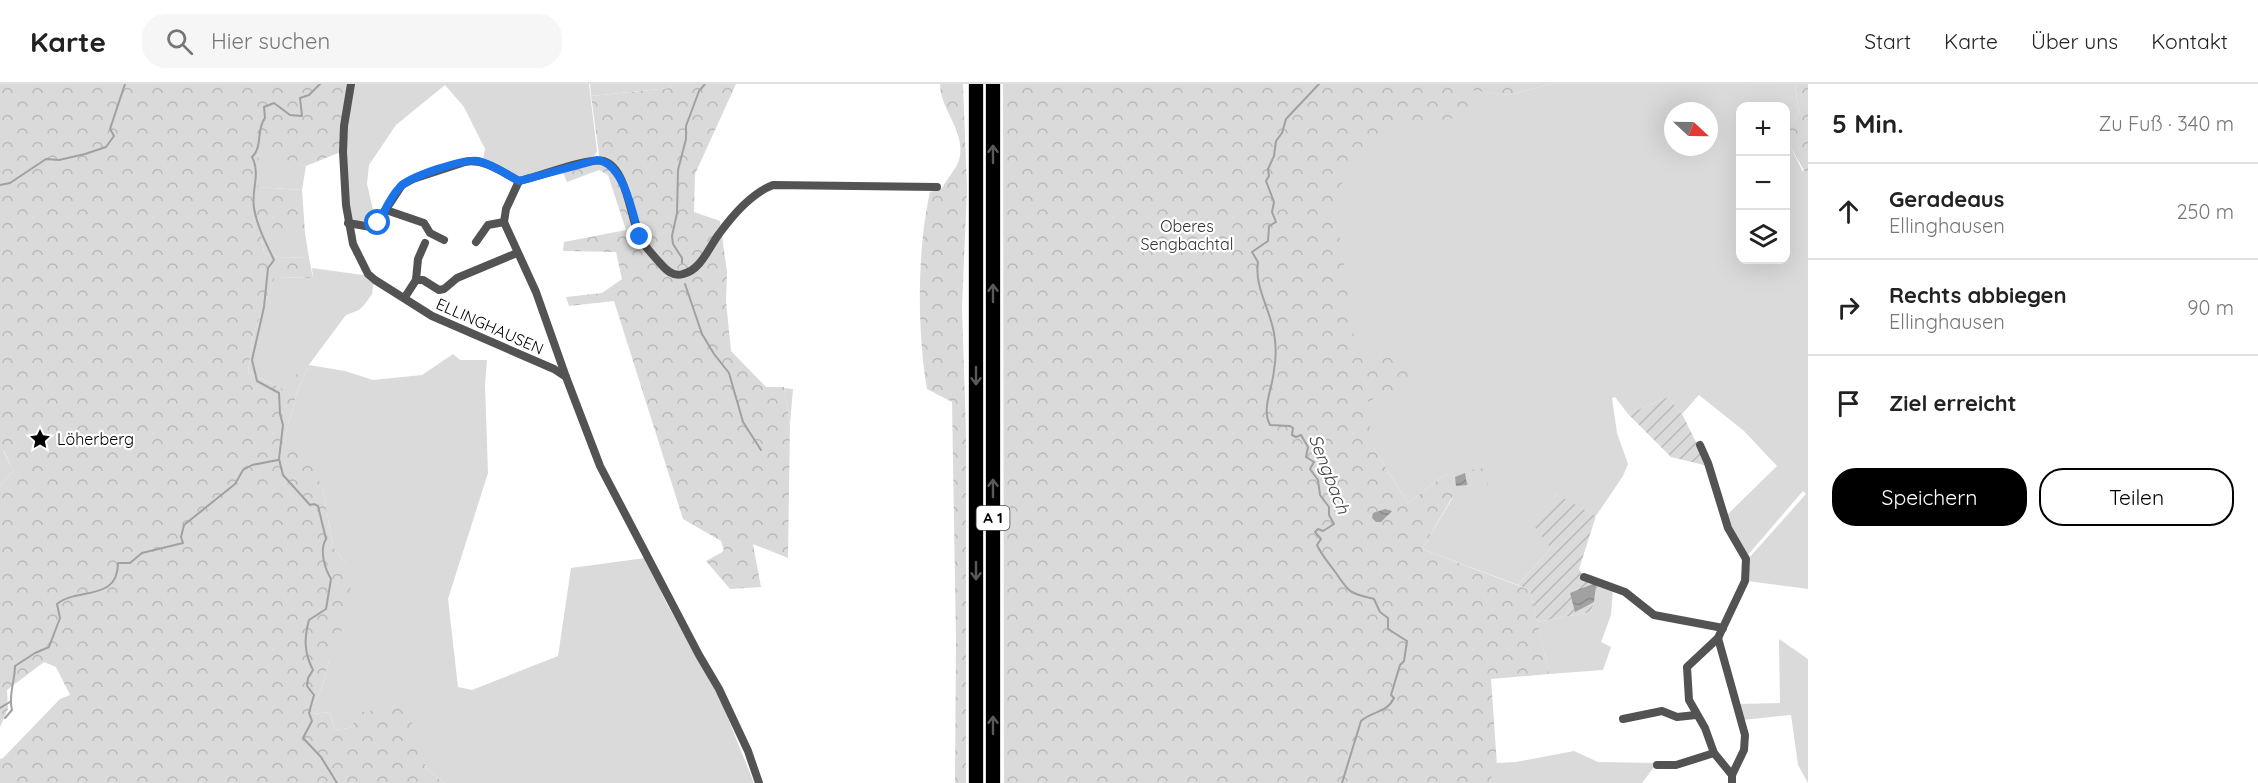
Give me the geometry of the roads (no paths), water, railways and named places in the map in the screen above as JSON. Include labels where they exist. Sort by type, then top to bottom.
[{"type":"highway","name":"A 1","points":[[976,84],[976,783]]},
{"type":"highway","name":"A 1","points":[[993,84],[993,783]]},
{"type":"street","points":[[351,84],[344,126],[343,152],[348,223],[371,227],[378,223],[398,189],[406,182],[473,160],[519,181],[593,161],[603,161],[609,164],[621,180],[640,237],[670,272],[682,274],[693,269],[734,216],[757,194],[773,185],[937,187]]},
{"type":"street","points":[[476,242],[488,225],[504,222],[506,209],[519,181]]},
{"type":"street","points":[[386,210],[424,223],[430,233],[444,240]]},
{"type":"street","name":"ELLINGHAUSEN","points":[[504,222],[533,285],[590,441],[657,575],[719,689],[748,751],[759,783]]},
{"type":"street","name":"ELLINGHAUSEN","points":[[348,223],[357,254],[368,274],[375,280],[453,327],[554,369],[566,377]]},
{"type":"street","points":[[405,297],[416,280],[418,259],[425,243]]},
{"type":"street","name":"ELLINGHAUSEN","points":[[416,280],[423,280],[439,290],[444,289],[457,278],[517,253]]},
{"type":"street","points":[[1701,445],[1728,528],[1746,560],[1745,581],[1718,638],[1687,667],[1689,700],[1705,728],[1714,753],[1732,779]]},
{"type":"street","points":[[1584,577],[1625,592],[1654,615],[1723,628]]},
{"type":"street","points":[[1718,638],[1745,735],[1744,750],[1732,779]]},
{"type":"street","points":[[1623,719],[1662,711],[1677,717],[1696,715]]},
{"type":"street","points":[[1656,765],[1676,765],[1714,753]]},
{"type":"water","points":[[1465,473],[1467,485],[1456,486],[1455,477]]},
{"type":"water","points":[[1385,509],[1392,511],[1381,522],[1376,522],[1372,518],[1373,513]]},
{"type":"water","points":[[1593,584],[1596,585],[1594,602],[1575,612],[1570,593]]},
{"type":"waterway","points":[[0,185],[10,183],[46,159],[59,160],[106,147],[114,136],[110,129],[125,84]]},
{"type":"waterway","points":[[320,84],[309,95],[300,98],[302,116],[290,115],[274,103],[264,107],[265,118],[262,122],[257,148],[252,157],[256,170],[253,201],[255,215],[274,260],[268,268],[264,307],[252,360],[257,381],[279,393],[283,425],[279,459],[283,475],[310,505],[318,506],[326,539],[323,554],[331,579],[326,609],[309,620],[307,627],[306,651],[313,670],[308,678],[307,686],[314,695],[309,713],[312,721],[303,738],[321,757],[337,783]]},
{"type":"waterway","points":[[682,263],[682,258],[673,244],[672,236],[677,213],[678,170],[686,139],[686,126],[699,91],[705,84]]},
{"type":"waterway","name":"Sengbach","points":[[1319,84],[1286,119],[1282,133],[1276,141],[1266,181],[1274,202],[1272,212],[1276,222],[1269,226],[1268,241],[1252,252],[1258,262],[1258,280],[1272,324],[1275,342],[1273,377],[1267,405],[1268,419],[1270,425],[1290,426],[1293,428],[1292,435],[1296,437],[1301,435],[1308,447],[1306,457],[1314,462],[1310,469],[1318,480],[1320,495],[1329,507],[1329,515],[1334,524],[1323,531],[1318,529],[1315,532],[1321,539],[1317,545],[1348,589],[1355,594],[1374,599],[1380,612],[1388,618],[1388,629],[1407,641],[1404,661],[1400,665],[1391,695],[1394,698],[1387,707],[1361,721],[1342,783]]},
{"type":"waterway","points":[[685,284],[702,334],[729,373],[743,422],[761,450]]},
{"type":"waterway","points":[[5,718],[12,710],[15,666],[49,647],[60,618],[57,604],[65,599],[104,589],[116,575],[118,563],[130,563],[142,553],[183,543],[181,537],[184,525],[235,484],[243,470],[252,465],[278,460]]},
{"type":"waterway","points":[[0,708],[10,702]]},
{"type":"place","name":"Löherberg","points":[[40,439]]},
{"type":"park label","name":"Oberes Sengbachtal","points":[[1187,235]]}]
